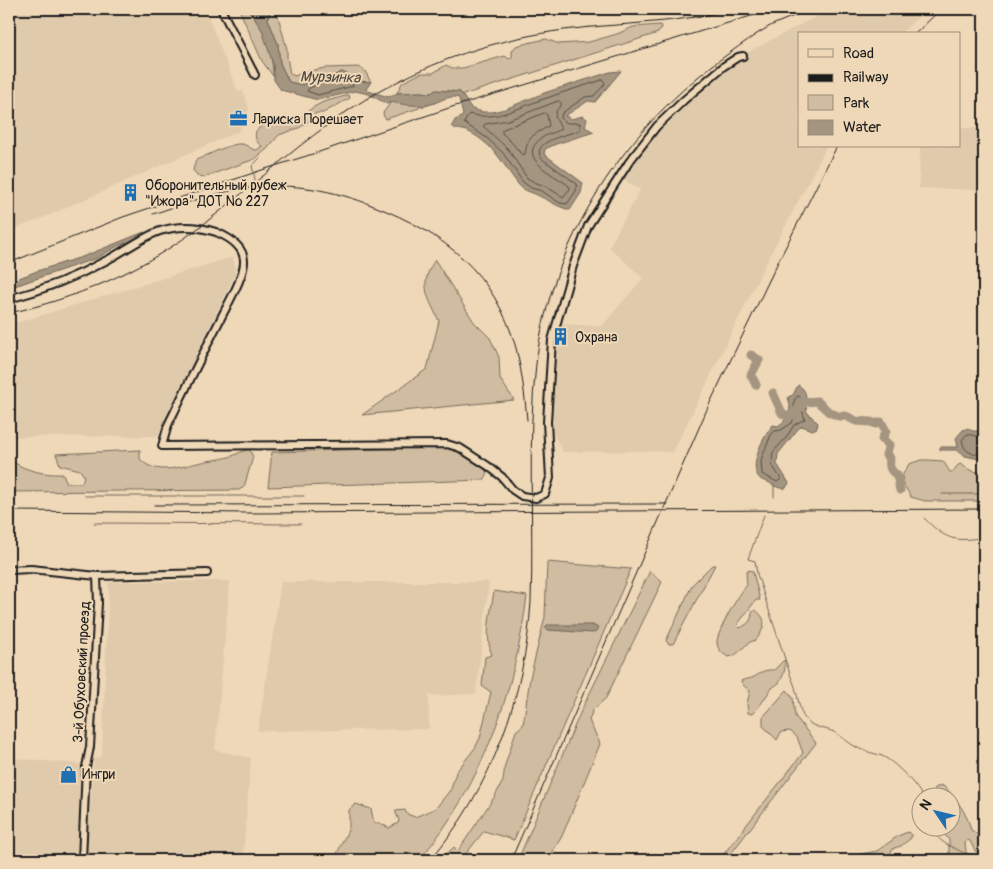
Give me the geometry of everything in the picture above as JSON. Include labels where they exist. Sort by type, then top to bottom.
[{"type":"street","points":[[221,9],[255,75]]},
{"type":"street","points":[[9,299],[32,293],[77,275],[158,232],[178,227],[194,227],[218,233],[231,240],[241,250],[244,258],[243,267],[231,298],[168,425],[162,446],[447,444],[460,448],[488,466],[502,477],[518,494],[526,498],[540,497],[547,491],[550,478],[547,422],[552,340],[573,266],[588,226],[629,162],[657,126],[724,66],[738,57],[744,56]]},
{"type":"street","points":[[9,570],[31,569],[97,576],[207,573]]},
{"type":"street","name":"3-й Обуховский проезд","points":[[82,860],[86,768],[90,747],[97,622],[97,576]]},
{"type":"shaded area","points":[[9,9],[205,9],[238,92],[243,90],[249,109],[239,131],[9,231]]},
{"type":"shaded area","points":[[842,9],[927,9],[902,32],[798,32],[798,148],[826,148],[770,255],[673,452],[563,452],[554,435],[549,434],[554,340],[557,324],[602,326],[643,278],[609,247],[640,190],[623,179],[642,151],[688,101],[750,51],[811,19]]},
{"type":"shaded area","points":[[960,128],[984,128],[984,190],[919,188],[920,148],[960,148]]},
{"type":"shaded area","points":[[233,257],[236,273],[158,436],[9,437],[9,325]]},
{"type":"shaded area","points":[[230,581],[215,750],[251,758],[243,857],[221,860],[111,860],[114,856],[86,856],[94,759],[102,756],[109,582]]},
{"type":"shaded area","points":[[281,582],[489,582],[476,694],[429,696],[428,729],[258,731]]},
{"type":"shaded area","points":[[9,758],[81,764],[79,860],[9,860]]},
{"type":"green space","points":[[239,9],[248,9],[262,29],[271,57],[273,76],[262,61]]},
{"type":"green space","points":[[271,9],[276,9],[287,49],[290,74],[295,76],[303,72],[325,68],[358,67],[365,71],[371,82],[358,81],[342,72],[326,79],[318,78],[302,85],[289,82],[280,63],[278,44],[268,19]]},
{"type":"green space","points":[[660,25],[662,28],[658,33],[463,95],[460,92],[436,90],[431,93],[397,93],[402,83],[421,73],[433,73],[446,65],[452,68],[463,68],[505,56],[509,59],[512,57],[512,51],[516,46],[546,39],[559,44],[589,42],[633,27]]},
{"type":"green space","points":[[349,95],[350,98],[323,113],[316,113],[312,119],[299,128],[279,135],[255,159],[204,177],[198,176],[193,170],[196,160],[232,145],[242,144],[257,150],[262,146],[256,140],[256,131],[265,123],[281,119],[289,122],[298,120],[312,108],[323,102]]},
{"type":"green space","points":[[391,102],[428,105],[386,119],[383,113]]},
{"type":"green space","points":[[435,260],[474,322],[490,338],[499,357],[500,379],[514,400],[362,415],[427,369],[439,321],[426,291],[427,277]]},
{"type":"green space","points":[[450,447],[485,468],[487,475],[484,480],[268,487],[272,452]]},
{"type":"green space","points":[[140,450],[140,459],[146,464],[160,469],[175,468],[225,458],[247,450],[250,450],[253,457],[244,487],[239,490],[9,492],[9,455],[16,464],[29,470],[50,474],[63,474],[67,483],[82,483],[84,476],[80,470],[60,465],[56,454]]},
{"type":"green space","points":[[921,460],[943,461],[950,472],[953,472],[960,464],[970,470],[984,474],[984,501],[925,501],[911,497],[902,482],[903,474],[909,464]]},
{"type":"green space","points":[[547,562],[631,569],[514,840],[484,831],[461,860],[440,860],[454,847],[458,851],[503,781],[505,765],[516,731],[523,725],[530,678],[545,617]]},
{"type":"green space","points":[[712,565],[715,565],[673,644],[669,644],[666,641],[692,585]]},
{"type":"green space","points":[[750,570],[753,572],[760,600],[756,600],[737,625],[740,628],[747,624],[752,612],[755,610],[762,617],[764,624],[756,640],[748,643],[737,654],[729,657],[719,650],[718,638],[729,613],[747,585],[746,572]]},
{"type":"green space","points":[[650,571],[662,582],[606,698],[593,710],[589,720],[600,744],[562,836],[548,860],[518,860],[581,711]]},
{"type":"green space","points":[[494,591],[527,596],[514,667],[504,702],[478,770],[461,801],[441,832],[419,860],[334,860],[349,828],[349,810],[356,804],[371,809],[374,823],[380,823],[389,828],[398,823],[399,820],[395,811],[405,810],[407,814],[415,817],[436,808],[451,789],[456,772],[475,748],[480,738],[491,692],[482,686],[485,657],[492,655],[488,631]]},
{"type":"green space","points":[[784,660],[784,672],[779,683],[772,688],[752,714],[748,713],[747,704],[750,691],[741,681],[765,671],[774,670]]},
{"type":"green space","points":[[787,690],[793,698],[795,716],[816,743],[726,860],[719,860],[803,753],[797,737],[790,731],[781,732],[777,740],[763,726],[763,717]]},
{"type":"green space","points":[[960,805],[971,830],[977,834],[984,835],[984,853],[975,851],[970,841],[967,840],[965,843],[967,854],[975,860],[953,860],[949,855],[949,840],[946,836],[960,836]]},
{"type":"green space","points":[[908,832],[911,838],[901,846],[894,848],[890,854],[893,860],[848,860],[861,854],[877,851],[898,836]]},
{"type":"water","points":[[248,9],[271,9],[268,19],[278,44],[280,63],[289,82],[302,85],[318,78],[326,79],[342,72],[354,77],[358,81],[371,82],[366,89],[368,91],[389,97],[397,93],[431,93],[436,90],[460,92],[472,109],[492,112],[610,72],[621,71],[595,102],[588,101],[565,116],[571,119],[583,116],[587,119],[585,127],[594,132],[545,149],[544,154],[583,183],[581,193],[570,210],[523,189],[489,146],[471,133],[452,126],[455,120],[463,115],[459,98],[451,97],[428,105],[392,102],[387,104],[369,94],[355,91],[318,100],[281,90],[274,80],[273,64],[262,30]]},
{"type":"water","points":[[144,232],[136,239],[118,246],[97,258],[9,288],[9,282],[82,257]]},
{"type":"water","points":[[798,385],[805,393],[807,412],[818,423],[817,428],[812,430],[802,426],[798,429],[778,454],[777,464],[789,483],[786,488],[781,488],[759,477],[756,471],[756,457],[762,442],[773,425],[778,426],[789,417],[790,405],[788,397],[793,395]]},
{"type":"water","points":[[968,428],[972,431],[984,431],[984,460],[965,456],[957,450],[940,450],[940,447],[958,447],[956,438],[963,430]]},
{"type":"water","points":[[547,625],[593,625],[598,628],[593,633],[548,630],[545,628]]},
{"type":"waterway","points":[[253,183],[255,179],[252,166],[260,158]]},
{"type":"waterway","name":"Мурзинка","points":[[751,355],[759,360],[751,375],[756,385]]},
{"type":"waterway","name":"Мурзинка","points":[[773,393],[782,413],[789,417],[802,406],[803,401],[817,401],[829,412],[838,416],[846,416],[856,421],[876,424],[881,422],[886,431],[882,439],[889,445],[886,455],[890,458],[891,470],[897,475],[900,490]]},
{"type":"waterway","points":[[774,485],[774,497]]},
{"type":"waterway","points":[[942,494],[984,494]]},
{"type":"waterway","points":[[85,496],[304,496]]},
{"type":"waterway","points":[[764,515],[748,559],[755,561],[757,574],[803,716],[812,725],[834,732],[856,747],[887,759],[905,774],[915,786]]},
{"type":"waterway","name":"Мурзинка","points":[[924,518],[938,531],[951,538],[965,540],[984,537]]},
{"type":"waterway","points":[[94,523],[301,524]]},
{"type":"waterway","points":[[936,836],[951,847],[977,860]]},
{"type":"railway","points":[[9,313],[82,292],[150,260],[193,232],[289,154],[339,117],[391,85],[433,65],[497,43],[541,33],[586,27],[674,20],[737,9]]},
{"type":"railway","points":[[9,263],[123,217],[262,170],[452,107],[774,9]]},
{"type":"railway","points":[[430,860],[452,832],[488,772],[513,706],[521,672],[531,602],[531,453],[536,364],[544,318],[558,273],[576,230],[599,189],[626,151],[657,115],[691,83],[728,54],[772,25],[811,9]]},
{"type":"railway","points":[[917,32],[941,9]]},
{"type":"railway","points":[[511,860],[708,407],[836,148]]},
{"type":"railway","points":[[153,214],[224,192],[264,186],[280,186],[312,189],[359,200],[423,229],[463,259],[480,277],[495,298],[507,321],[516,348],[527,420]]},
{"type":"railway","points":[[154,505],[667,504]]},
{"type":"railway","points":[[9,511],[251,513],[984,509]]},
{"type":"place","name":"Лариска Порешает","points":[[238,119]]},
{"type":"place","name":"Оборонительный рубеж \"Ижора\" ДОТ № 227","points":[[131,193]]},
{"type":"place","name":"Охрана","points":[[561,337]]},
{"type":"place","name":"Ингри","points":[[68,774]]}]
